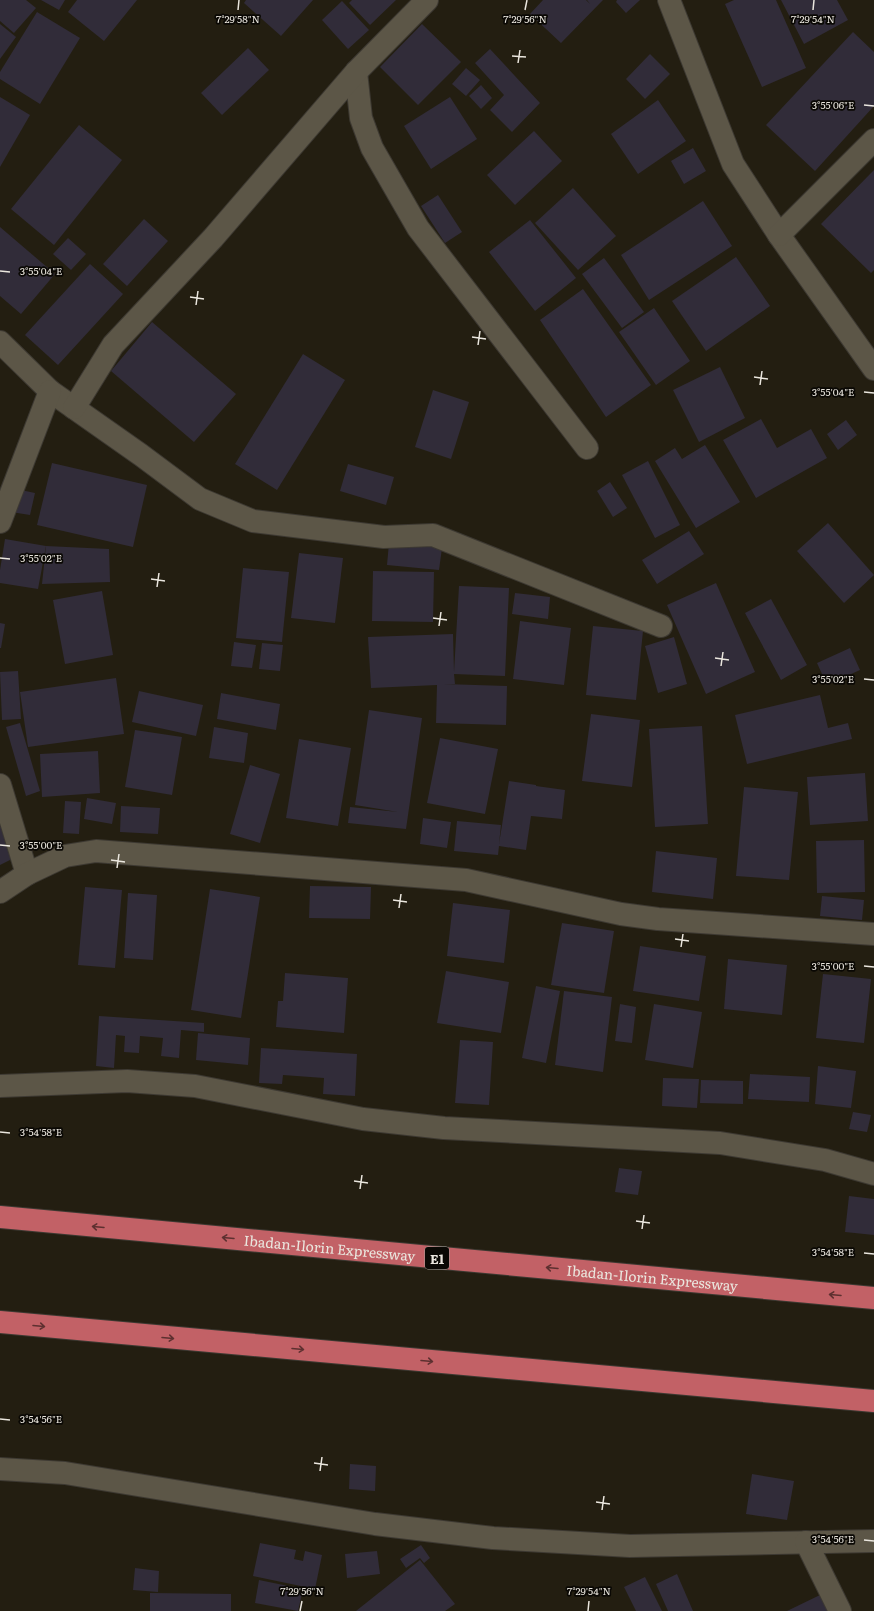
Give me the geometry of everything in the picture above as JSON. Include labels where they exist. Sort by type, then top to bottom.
[{"type":"highway","name":"Ibadan-Ilorin Expressway","points":[[0,1218],[874,1298]]},
{"type":"highway","points":[[0,1322],[874,1401]]},
{"type":"street","points":[[74,408],[113,345],[213,238],[356,72],[427,0]]},
{"type":"street","points":[[669,0],[733,164],[779,235],[874,369]]},
{"type":"street","points":[[356,72],[361,118],[372,148],[418,228],[587,448]]},
{"type":"street","points":[[779,235],[874,140]]},
{"type":"street","points":[[0,342],[50,391],[141,455],[200,499],[253,521],[384,537],[433,535],[661,626]]},
{"type":"street","points":[[0,522],[50,391]]},
{"type":"street","points":[[0,785],[27,874]]},
{"type":"street","points":[[0,892],[27,874],[65,856],[96,851],[466,880],[621,914],[658,919],[874,934]]},
{"type":"street","points":[[0,1086],[128,1081],[195,1086],[363,1119],[444,1128],[720,1143],[825,1160],[874,1174]]},
{"type":"street","points":[[0,1469],[64,1473],[375,1524],[493,1538],[630,1546],[874,1541]]},
{"type":"street","points":[[806,1542],[840,1611]]},
{"type":"building","points":[[0,0],[26,0],[36,8],[14,33],[0,21]]},
{"type":"building","points":[[41,0],[65,0],[59,10]]},
{"type":"building","points":[[77,0],[137,0],[104,41],[68,12]]},
{"type":"building","points":[[246,0],[313,0],[281,36],[244,3]]},
{"type":"building","points":[[352,0],[396,0],[370,25],[349,3]]},
{"type":"building","points":[[543,0],[586,0],[590,4],[587,0],[603,0],[561,43],[530,14]]},
{"type":"building","points":[[617,0],[640,0],[626,13],[616,2]]},
{"type":"building","points":[[734,0],[776,0],[806,68],[762,87],[725,4]]},
{"type":"building","points":[[781,0],[837,0],[848,20],[804,44]]},
{"type":"building","points":[[342,1],[369,30],[348,49],[322,20]]},
{"type":"building","points":[[37,12],[80,38],[40,104],[0,79],[0,72]]},
{"type":"building","points":[[0,24],[16,37],[0,59]]},
{"type":"building","points":[[422,24],[461,62],[418,105],[380,67]]},
{"type":"building","points":[[853,32],[874,52],[874,106],[815,171],[766,125]]},
{"type":"building","points":[[248,48],[269,70],[222,115],[201,93]]},
{"type":"building","points":[[490,49],[540,103],[512,132],[490,110],[504,95],[475,63]]},
{"type":"building","points":[[650,54],[670,74],[645,99],[626,79]]},
{"type":"building","points":[[466,68],[480,80],[466,96],[452,84]]},
{"type":"building","points":[[481,85],[492,98],[481,109],[469,96]]},
{"type":"building","points":[[0,97],[30,115],[0,167]]},
{"type":"building","points":[[450,97],[477,139],[431,169],[404,126]]},
{"type":"building","points":[[658,100],[686,141],[638,174],[611,134]]},
{"type":"building","points":[[79,125],[122,160],[54,245],[11,209]]},
{"type":"building","points":[[534,131],[562,161],[515,205],[487,175]]},
{"type":"building","points":[[693,148],[706,171],[684,184],[671,161]]},
{"type":"building","points":[[874,170],[874,270],[871,273],[821,224]]},
{"type":"building","points":[[573,188],[616,236],[578,270],[535,223]]},
{"type":"building","points":[[438,195],[462,232],[445,243],[421,206]]},
{"type":"building","points":[[703,201],[732,246],[649,300],[621,255]]},
{"type":"building","points":[[144,219],[168,241],[127,286],[103,264]]},
{"type":"building","points":[[530,220],[576,278],[535,311],[489,252]]},
{"type":"building","points":[[0,227],[55,274],[21,314],[0,296]]},
{"type":"building","points":[[68,238],[86,254],[71,270],[53,254]]},
{"type":"building","points":[[736,257],[770,306],[706,351],[672,301]]},
{"type":"building","points":[[604,258],[644,312],[622,328],[582,274]]},
{"type":"building","points":[[90,264],[123,294],[58,365],[25,335]]},
{"type":"building","points":[[583,289],[651,385],[606,417],[540,320]]},
{"type":"building","points":[[654,308],[690,361],[656,385],[619,332]]},
{"type":"building","points":[[152,322],[236,394],[194,442],[111,371]]},
{"type":"building","points":[[303,354],[345,380],[277,490],[235,464]]},
{"type":"building","points":[[720,367],[745,418],[699,442],[673,390]]},
{"type":"building","points":[[433,390],[469,402],[451,459],[415,447]]},
{"type":"building","points":[[761,419],[777,448],[811,429],[827,458],[756,498],[723,440]]},
{"type":"building","points":[[846,420],[857,435],[838,450],[827,434]]},
{"type":"building","points":[[705,445],[740,502],[696,528],[655,461],[675,448],[682,459]]},
{"type":"building","points":[[648,461],[680,525],[655,538],[622,475]]},
{"type":"building","points":[[52,463],[147,485],[133,547],[37,525]]},
{"type":"building","points":[[348,464],[394,477],[386,505],[340,491]]},
{"type":"building","points":[[610,482],[627,508],[613,517],[597,491]]},
{"type":"building","points":[[16,489],[35,493],[30,515],[11,512]]},
{"type":"building","points":[[828,523],[874,575],[844,603],[797,551]]},
{"type":"building","points":[[689,531],[704,554],[657,584],[642,560]]},
{"type":"building","points":[[5,539],[46,546],[38,589],[0,583],[0,570]]},
{"type":"building","points":[[389,543],[442,548],[439,570],[387,565]]},
{"type":"building","points":[[46,546],[109,549],[110,582],[42,584]]},
{"type":"building","points":[[299,553],[343,558],[335,623],[291,618]]},
{"type":"building","points":[[243,568],[289,572],[282,642],[236,638]]},
{"type":"building","points":[[373,571],[434,572],[433,622],[372,621]]},
{"type":"building","points":[[716,583],[755,672],[706,694],[667,605]]},
{"type":"building","points":[[459,586],[509,588],[505,676],[454,674],[455,684],[444,684],[507,686],[506,725],[436,723],[437,685],[371,688],[368,637],[453,634],[454,672]]},
{"type":"building","points":[[102,591],[113,655],[65,664],[53,600]]},
{"type":"building","points":[[515,593],[550,597],[548,619],[512,614]]},
{"type":"building","points":[[771,599],[807,665],[781,680],[745,613]]},
{"type":"building","points":[[520,621],[571,628],[564,685],[513,679]]},
{"type":"building","points":[[0,623],[5,624],[1,648],[0,648]]},
{"type":"building","points":[[593,626],[643,631],[636,700],[586,695]]},
{"type":"building","points":[[674,637],[687,684],[658,693],[645,646]]},
{"type":"building","points":[[234,642],[256,645],[252,668],[231,666]]},
{"type":"building","points":[[262,643],[283,645],[280,671],[259,669]]},
{"type":"building","points":[[850,648],[860,670],[827,685],[817,663]]},
{"type":"building","points":[[18,671],[21,719],[2,720],[0,672]]},
{"type":"building","points":[[116,678],[124,734],[28,747],[20,692]]},
{"type":"building","points":[[139,691],[203,705],[196,736],[132,722]]},
{"type":"building","points":[[221,693],[280,704],[276,730],[217,719]]},
{"type":"building","points":[[820,695],[828,728],[848,723],[852,739],[747,764],[735,715]]},
{"type":"building","points":[[369,710],[422,718],[406,829],[348,823],[350,807],[398,812],[355,805]]},
{"type":"building","points":[[591,714],[640,720],[632,787],[582,781]]},
{"type":"building","points":[[20,723],[40,791],[26,796],[6,727]]},
{"type":"building","points":[[702,726],[708,824],[655,827],[649,729]]},
{"type":"building","points":[[214,727],[248,733],[244,763],[209,758]]},
{"type":"building","points":[[135,730],[182,737],[172,795],[125,787]]},
{"type":"building","points":[[440,738],[498,749],[485,814],[427,803]]},
{"type":"building","points":[[299,739],[351,748],[338,826],[286,818]]},
{"type":"building","points":[[98,751],[100,793],[42,797],[40,754]]},
{"type":"building","points":[[250,765],[280,774],[260,843],[230,834]]},
{"type":"building","points":[[865,773],[868,821],[810,825],[807,777]]},
{"type":"building","points":[[509,781],[565,790],[562,819],[531,816],[526,850],[499,846],[498,855],[454,851],[457,821],[501,825],[499,844]]},
{"type":"building","points":[[744,787],[798,792],[789,880],[736,876]]},
{"type":"building","points":[[87,798],[116,803],[112,824],[84,819]]},
{"type":"building","points":[[65,801],[81,802],[79,834],[63,833]]},
{"type":"building","points":[[121,806],[160,808],[158,834],[120,832]]},
{"type":"building","points":[[423,818],[451,822],[447,848],[420,844]]},
{"type":"building","points":[[0,822],[16,857],[0,865]]},
{"type":"building","points":[[864,840],[865,892],[817,893],[816,841]]},
{"type":"building","points":[[656,851],[717,858],[713,899],[652,892]]},
{"type":"building","points":[[310,886],[371,887],[370,919],[309,918]]},
{"type":"building","points":[[85,887],[122,890],[115,968],[78,965]]},
{"type":"building","points":[[210,889],[260,897],[241,1018],[191,1010]]},
{"type":"building","points":[[128,893],[157,895],[153,960],[124,958]]},
{"type":"building","points":[[822,896],[864,900],[862,920],[820,916]]},
{"type":"building","points":[[453,903],[510,910],[504,963],[447,956]]},
{"type":"building","points":[[562,923],[614,931],[604,993],[551,985]]},
{"type":"building","points":[[640,946],[706,956],[699,1001],[633,991]]},
{"type":"building","points":[[728,959],[787,965],[782,1015],[724,1009]]},
{"type":"building","points":[[446,971],[509,982],[501,1033],[437,1023]]},
{"type":"building","points":[[285,973],[348,978],[344,1033],[276,1027],[278,1001],[283,1001]]},
{"type":"building","points":[[823,974],[871,979],[864,1043],[816,1038]]},
{"type":"building","points":[[536,986],[560,991],[546,1063],[522,1058]]},
{"type":"building","points":[[564,991],[612,997],[603,1072],[555,1065]]},
{"type":"building","points":[[620,1004],[636,1007],[632,1043],[615,1041]]},
{"type":"building","points":[[654,1004],[702,1012],[693,1068],[645,1060]]},
{"type":"building","points":[[99,1016],[204,1023],[204,1032],[181,1030],[179,1058],[161,1056],[163,1038],[140,1036],[139,1053],[124,1052],[125,1036],[116,1035],[114,1068],[96,1066]]},
{"type":"building","points":[[198,1033],[250,1038],[248,1065],[196,1060]]},
{"type":"building","points":[[460,1040],[493,1042],[489,1105],[455,1103]]},
{"type":"building","points":[[261,1048],[357,1054],[355,1096],[323,1094],[324,1078],[283,1075],[282,1084],[259,1083]]},
{"type":"building","points":[[818,1066],[856,1071],[851,1108],[815,1104]]},
{"type":"building","points":[[750,1074],[810,1077],[809,1102],[748,1099]]},
{"type":"building","points":[[663,1078],[699,1079],[697,1108],[662,1106]]},
{"type":"building","points":[[701,1080],[743,1081],[743,1104],[700,1103]]},
{"type":"building","points":[[853,1112],[871,1115],[867,1132],[849,1129]]},
{"type":"building","points":[[619,1168],[642,1171],[638,1195],[615,1192]]},
{"type":"building","points":[[849,1196],[874,1199],[874,1235],[845,1232]]},
{"type":"building","points":[[350,1464],[376,1466],[375,1491],[349,1489]]},
{"type":"building","points":[[752,1474],[794,1481],[787,1520],[746,1514]]},
{"type":"building","points":[[260,1543],[296,1550],[294,1559],[303,1561],[305,1551],[322,1555],[315,1589],[253,1576]]},
{"type":"building","points":[[421,1545],[430,1558],[424,1563],[420,1558],[406,1568],[400,1559]]},
{"type":"building","points":[[377,1551],[380,1574],[347,1578],[345,1554]]},
{"type":"building","points":[[420,1560],[455,1604],[445,1611],[356,1611]]},
{"type":"building","points":[[135,1568],[159,1571],[158,1592],[133,1590]]},
{"type":"building","points":[[677,1574],[693,1611],[668,1611],[656,1584]]},
{"type":"building","points":[[645,1577],[662,1611],[636,1611],[624,1587]]},
{"type":"building","points":[[259,1580],[303,1589],[298,1611],[255,1603]]},
{"type":"building","points":[[150,1593],[231,1594],[231,1611],[150,1611]]},
{"type":"building","points":[[820,1595],[828,1611],[787,1611]]}]
